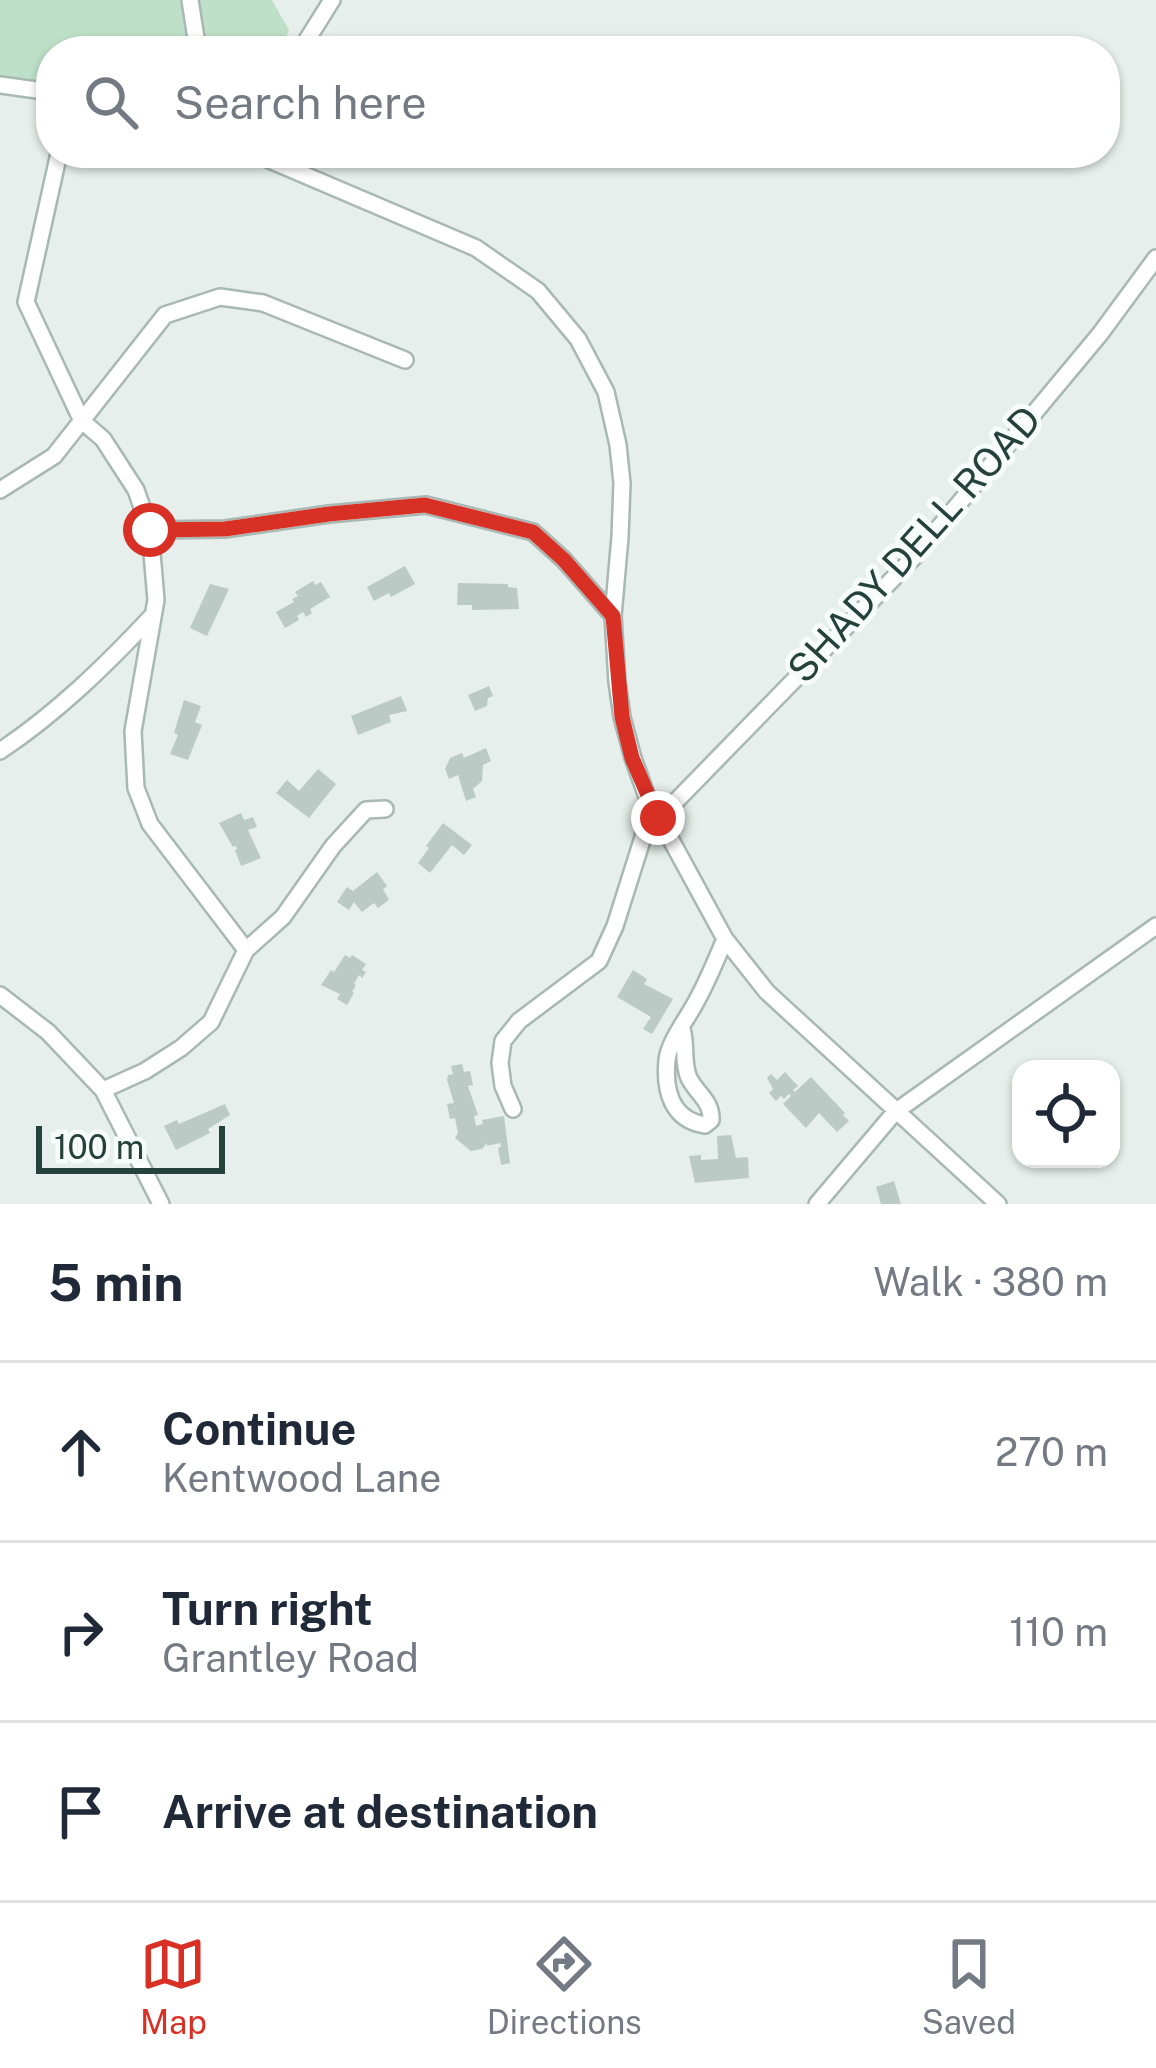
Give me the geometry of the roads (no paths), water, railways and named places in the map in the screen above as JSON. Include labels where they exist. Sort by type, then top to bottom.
[{"type":"street","points":[[190,0],[196,36]]},
{"type":"street","points":[[309,36],[332,0]]},
{"type":"street","points":[[0,85],[36,90]]},
{"type":"street","points":[[56,168],[26,302],[82,421],[103,439],[136,490],[150,530],[156,600],[133,731],[136,788],[150,824],[246,950]]},
{"type":"street","points":[[289,168],[476,248],[559,313],[595,367],[613,414],[622,483],[613,616],[622,717],[632,758],[658,818],[725,939],[780,1006],[998,1204]]},
{"type":"street","name":"SHADY DELL ROAD","points":[[513,1109],[503,1086],[502,1041],[519,1021],[599,961],[644,834],[916,555],[1100,334],[1156,258]]},
{"type":"street","points":[[0,490],[54,455],[165,315],[220,297],[263,303],[405,360]]},
{"type":"street","points":[[150,530],[225,529],[425,505],[533,532],[613,616]]},
{"type":"street","points":[[0,751],[86,683],[154,614]]},
{"type":"street","points":[[103,1090],[145,1071],[211,1022],[246,950],[283,916],[333,846],[366,810],[385,809]]},
{"type":"street","points":[[817,1204],[895,1112],[1156,926]]},
{"type":"street","points":[[682,1029],[686,1073],[712,1107],[711,1120],[705,1125],[693,1124],[675,1110],[669,1096],[667,1057],[725,939]]},
{"type":"street","points":[[0,995],[48,1032],[103,1090],[161,1204]]}]
